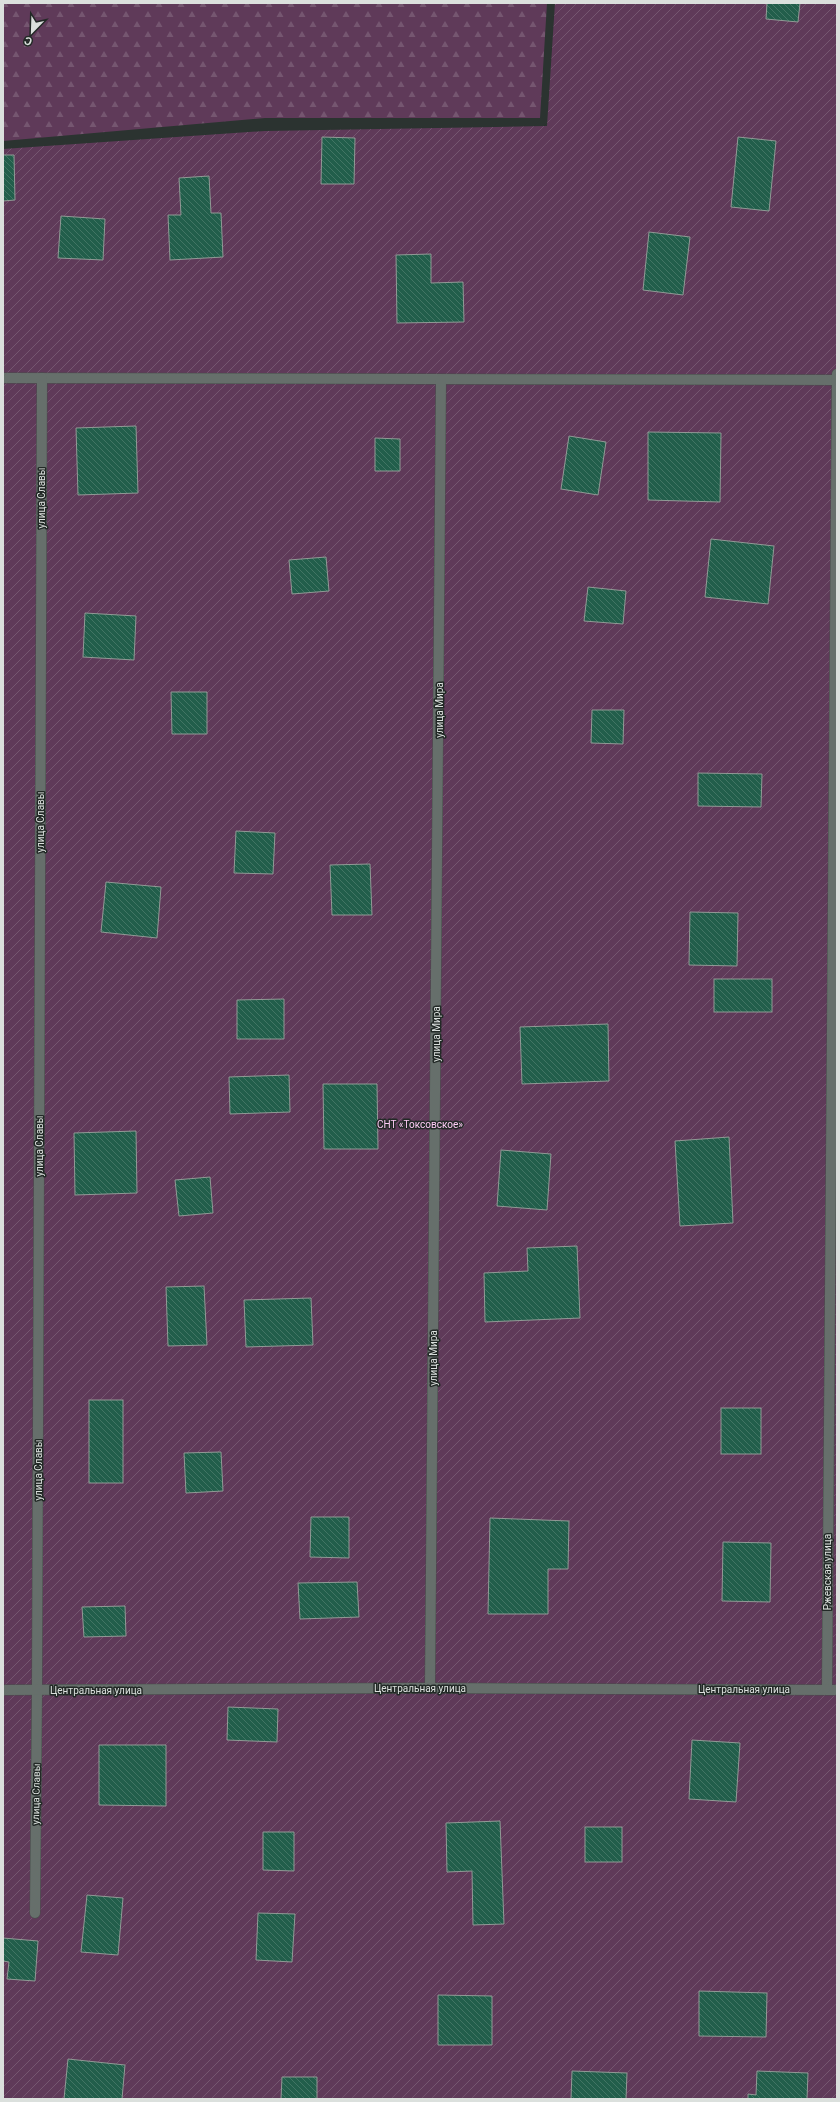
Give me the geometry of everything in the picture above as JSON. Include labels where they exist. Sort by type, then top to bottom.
[{"type":"street","name":"Ржевская улица","points":[[832,1690],[837,374]]},
{"type":"street","points":[[3,378],[837,380]]},
{"type":"street","name":"улица Славы","points":[[34,1913],[37,1690],[42,378]]},
{"type":"street","name":"улица Мира","points":[[430,1688],[441,380]]},
{"type":"street","name":"Центральная улица","points":[[3,1690],[430,1688],[832,1690]]},
{"type":"green space","points":[[3,3],[547,3],[540,118],[265,118],[3,141]]},
{"type":"green space","name":"СНТ «Токсовское»","points":[[555,3],[837,3],[837,2099],[3,2099],[3,149],[265,131],[547,126]]},
{"type":"building","points":[[767,3],[800,3],[798,22],[766,19]]},
{"type":"building","points":[[322,137],[355,138],[354,184],[321,184]]},
{"type":"building","points":[[738,137],[776,141],[769,211],[731,207]]},
{"type":"building","points":[[3,155],[14,155],[15,200],[3,201]]},
{"type":"building","points":[[209,176],[211,213],[221,213],[223,257],[170,260],[168,215],[181,215],[179,178]]},
{"type":"building","points":[[61,216],[105,219],[103,260],[58,258]]},
{"type":"building","points":[[649,232],[690,237],[683,295],[643,290]]},
{"type":"building","points":[[431,254],[431,283],[463,282],[464,322],[397,323],[396,255]]},
{"type":"building","points":[[136,426],[138,493],[78,495],[76,428]]},
{"type":"building","points":[[648,432],[721,433],[720,502],[648,500]]},
{"type":"building","points":[[569,436],[606,442],[598,495],[561,489]]},
{"type":"building","points":[[375,438],[400,439],[400,471],[375,471]]},
{"type":"building","points":[[711,539],[774,546],[768,604],[705,597]]},
{"type":"building","points":[[326,557],[329,591],[292,594],[289,560]]},
{"type":"building","points":[[588,587],[626,591],[623,624],[584,621]]},
{"type":"building","points":[[85,613],[136,616],[134,660],[83,657]]},
{"type":"building","points":[[171,692],[207,692],[207,734],[172,734]]},
{"type":"building","points":[[592,710],[624,710],[623,744],[591,743]]},
{"type":"building","points":[[698,773],[762,774],[761,807],[698,806]]},
{"type":"building","points":[[236,831],[275,833],[273,874],[234,873]]},
{"type":"building","points":[[370,864],[372,915],[332,915],[330,865]]},
{"type":"building","points":[[106,882],[161,887],[157,938],[101,932]]},
{"type":"building","points":[[690,912],[738,913],[737,966],[689,965]]},
{"type":"building","points":[[714,979],[772,979],[772,1012],[714,1012]]},
{"type":"building","points":[[284,999],[284,1039],[237,1039],[237,1000]]},
{"type":"building","points":[[608,1024],[609,1081],[522,1084],[520,1027]]},
{"type":"building","points":[[289,1075],[290,1112],[230,1114],[229,1077]]},
{"type":"building","points":[[323,1084],[377,1084],[378,1149],[324,1149]]},
{"type":"building","points":[[136,1131],[137,1193],[75,1195],[74,1133]]},
{"type":"building","points":[[729,1137],[733,1223],[680,1226],[675,1141]]},
{"type":"building","points":[[501,1150],[551,1154],[547,1210],[497,1206]]},
{"type":"building","points":[[210,1177],[213,1213],[179,1216],[175,1180]]},
{"type":"building","points":[[577,1246],[580,1318],[485,1322],[484,1273],[528,1271],[527,1248]]},
{"type":"building","points":[[204,1286],[207,1345],[168,1346],[166,1287]]},
{"type":"building","points":[[311,1298],[313,1345],[246,1347],[244,1300]]},
{"type":"building","points":[[89,1400],[123,1400],[123,1483],[89,1483]]},
{"type":"building","points":[[721,1408],[761,1408],[761,1454],[721,1454]]},
{"type":"building","points":[[221,1452],[223,1491],[186,1493],[184,1453]]},
{"type":"building","points":[[311,1517],[349,1517],[349,1558],[310,1557]]},
{"type":"building","points":[[490,1518],[569,1521],[568,1569],[548,1569],[548,1614],[488,1614]]},
{"type":"building","points":[[723,1542],[771,1543],[770,1602],[722,1601]]},
{"type":"building","points":[[357,1582],[359,1617],[300,1619],[298,1583]]},
{"type":"building","points":[[125,1606],[126,1636],[84,1637],[82,1607]]},
{"type":"building","points":[[228,1707],[278,1709],[277,1742],[227,1740]]},
{"type":"building","points":[[692,1740],[740,1743],[736,1802],[689,1799]]},
{"type":"building","points":[[99,1745],[166,1745],[166,1806],[99,1805]]},
{"type":"building","points":[[500,1821],[504,1924],[473,1925],[472,1871],[447,1872],[446,1823]]},
{"type":"building","points":[[585,1827],[622,1827],[622,1862],[585,1862]]},
{"type":"building","points":[[263,1832],[294,1832],[294,1871],[263,1870]]},
{"type":"building","points":[[87,1895],[123,1898],[118,1955],[81,1952]]},
{"type":"building","points":[[258,1913],[295,1914],[292,1962],[256,1960]]},
{"type":"building","points":[[3,1938],[38,1941],[35,1981],[7,1979],[9,1962],[3,1961]]},
{"type":"building","points":[[699,1991],[767,1993],[766,2037],[699,2036]]},
{"type":"building","points":[[438,1995],[492,1996],[492,2045],[438,2045]]},
{"type":"building","points":[[68,2059],[125,2065],[122,2099],[64,2099]]},
{"type":"building","points":[[572,2071],[627,2073],[626,2099],[571,2099]]},
{"type":"building","points":[[757,2071],[808,2073],[807,2099],[748,2099],[748,2094],[756,2095]]},
{"type":"building","points":[[282,2077],[317,2077],[317,2099],[281,2099]]}]
